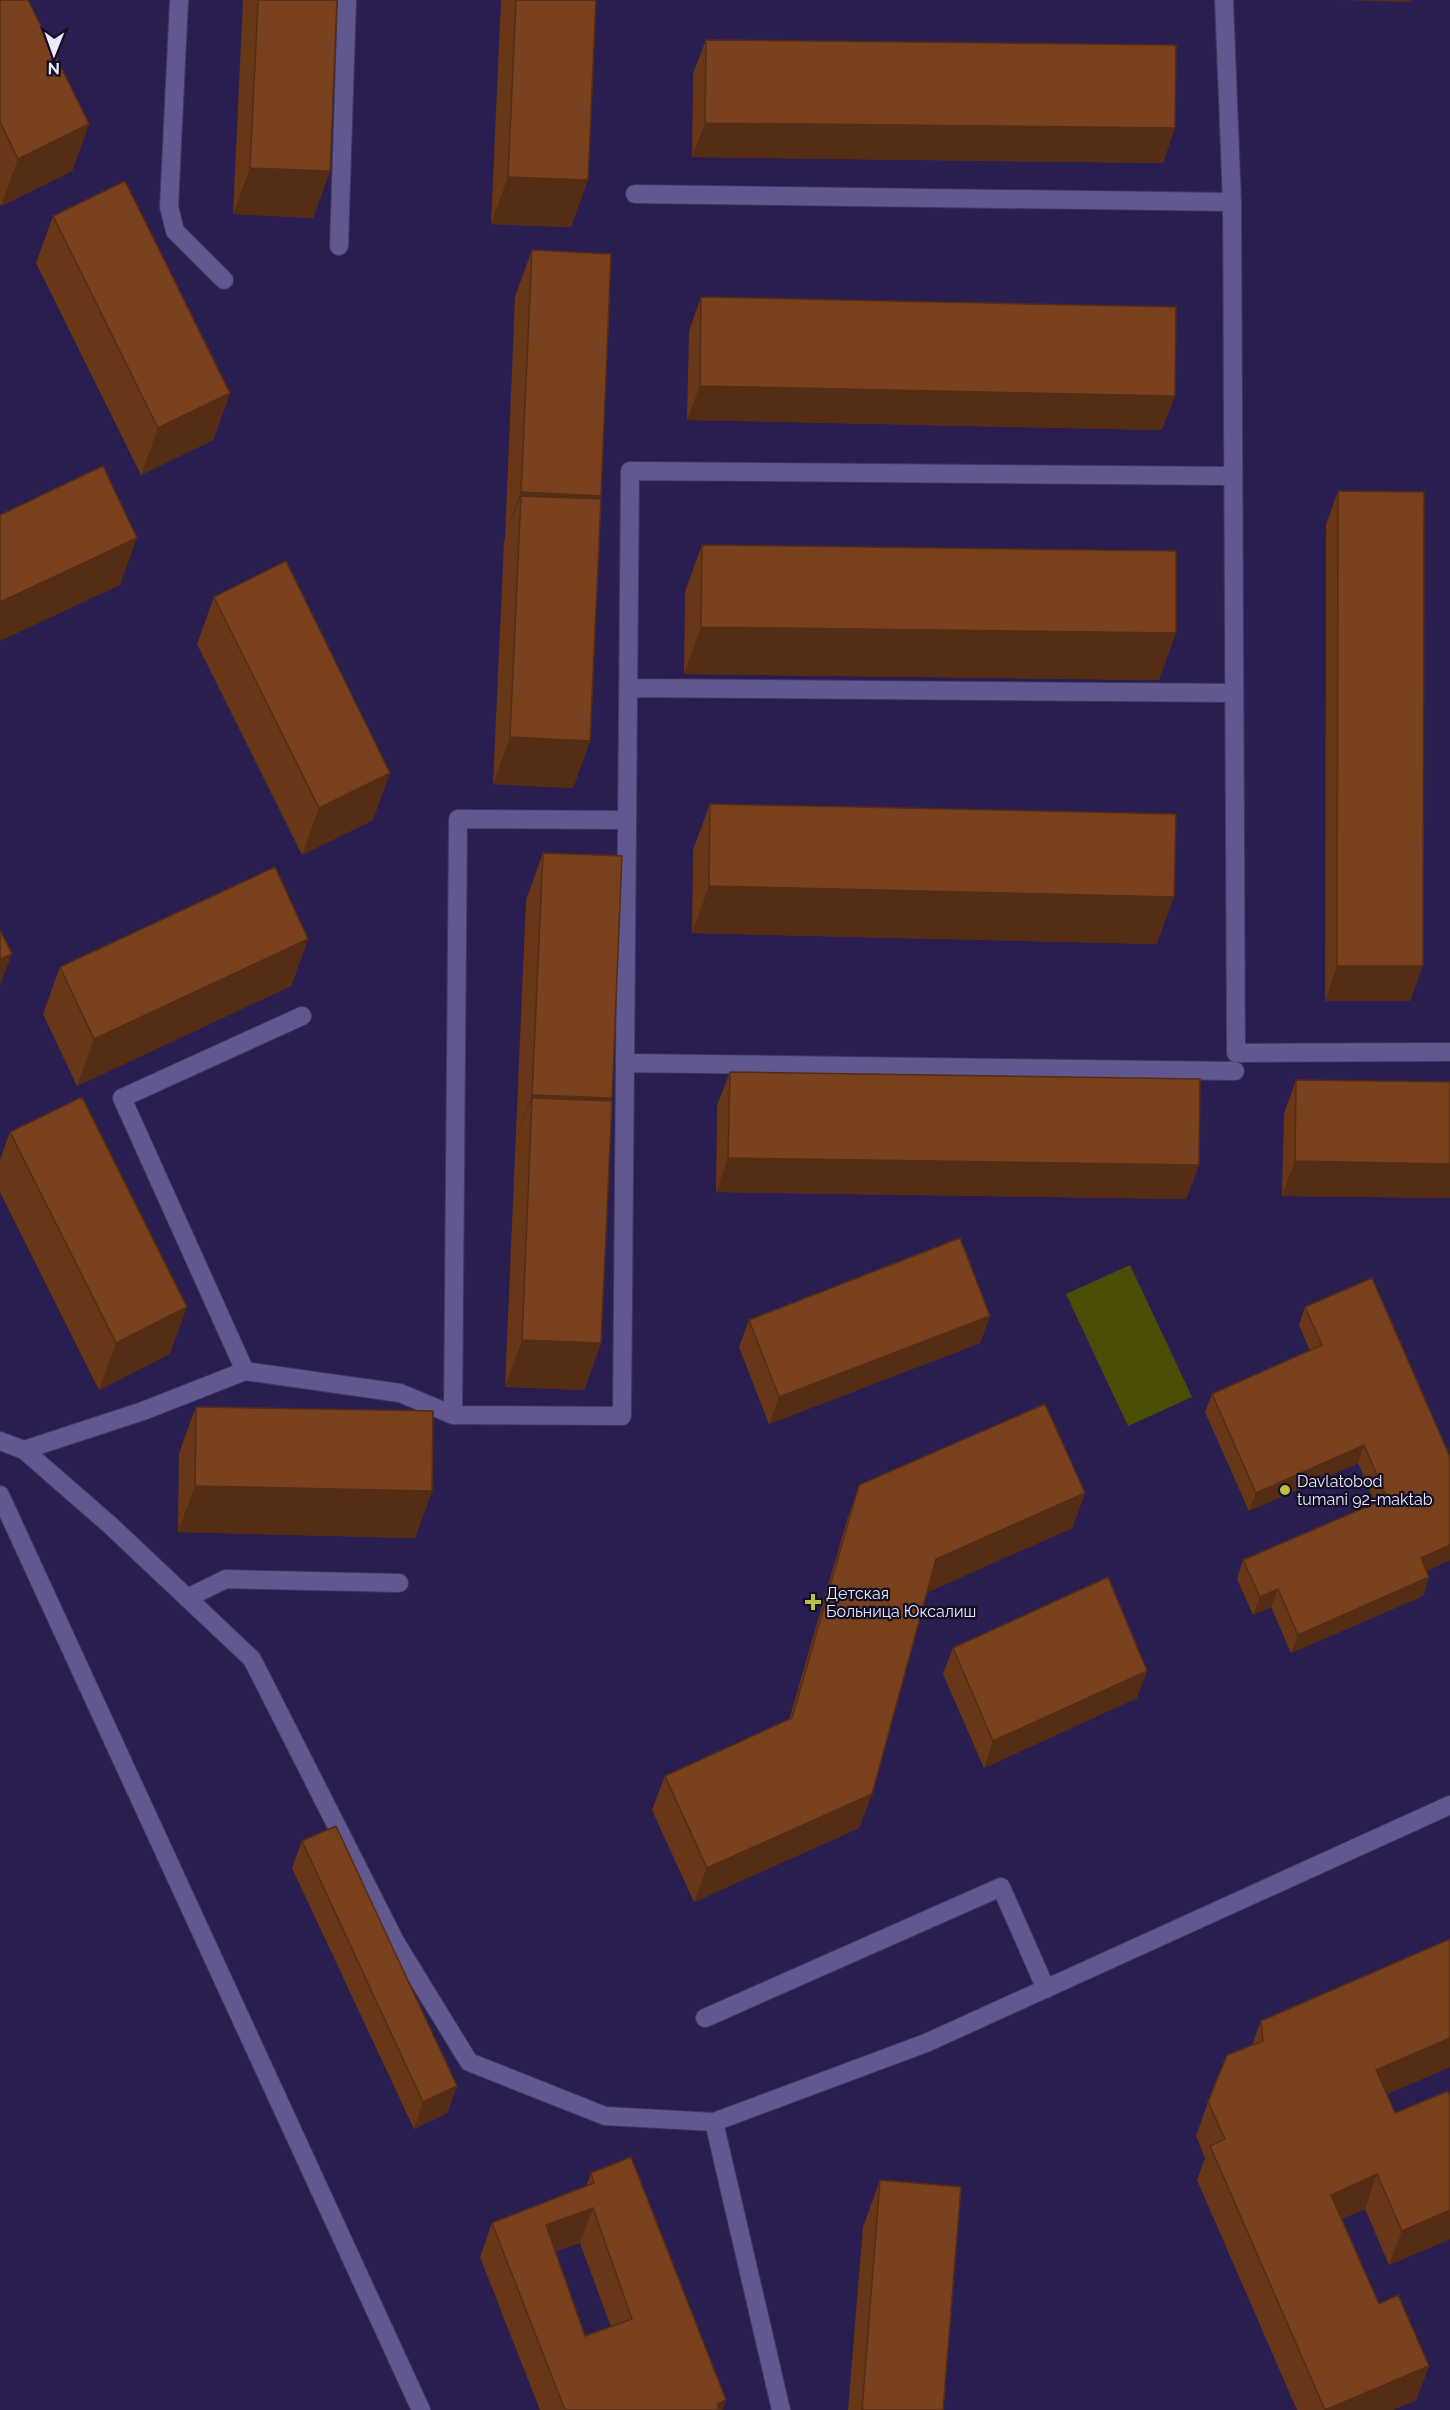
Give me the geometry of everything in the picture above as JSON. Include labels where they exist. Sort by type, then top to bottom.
[{"type":"main road","points":[[179,0],[169,207],[175,231],[224,280]]},
{"type":"main road","points":[[339,246],[346,0]]},
{"type":"main road","points":[[1224,0],[1232,202],[1236,1053],[1450,1052]]},
{"type":"main road","points":[[635,194],[1232,202]]},
{"type":"main road","points":[[24,1450],[143,1410],[245,1371],[400,1393],[453,1415],[622,1416],[630,471],[1233,476]]},
{"type":"main road","points":[[628,688],[1234,693]]},
{"type":"main road","points":[[453,1415],[458,819],[627,820]]},
{"type":"main road","points":[[245,1371],[122,1098],[302,1016]]},
{"type":"main road","points":[[625,1063],[1235,1071]]},
{"type":"main road","points":[[0,1441],[24,1450],[110,1525],[252,1659],[396,1943],[469,2062],[605,2116],[714,2122],[926,2043],[1450,1805]]},
{"type":"main road","points":[[0,1495],[421,2410]]},
{"type":"main road","points":[[187,1598],[226,1579],[399,1583]]},
{"type":"main road","points":[[705,2019],[1001,1887],[1046,1989]]},
{"type":"main road","points":[[714,2122],[781,2410]]},
{"type":"shaded area","points":[[1130,1265],[1192,1397],[1128,1426],[1066,1294]]},
{"type":"building","points":[[0,0],[28,0],[89,124],[18,159],[0,122]]},
{"type":"building","points":[[258,0],[337,0],[330,171],[250,168]]},
{"type":"building","points":[[516,0],[596,0],[588,180],[508,177]]},
{"type":"building","points":[[706,40],[1176,45],[1175,128],[705,123]]},
{"type":"building","points":[[125,181],[230,393],[158,428],[53,216]]},
{"type":"building","points":[[532,250],[611,254],[601,496],[521,492]]},
{"type":"building","points":[[701,297],[1176,307],[1175,396],[700,386]]},
{"type":"building","points":[[103,466],[137,538],[0,602],[0,515]]},
{"type":"building","points":[[1338,491],[1424,492],[1423,966],[1337,966]]},
{"type":"building","points":[[521,496],[601,499],[590,741],[510,737]]},
{"type":"building","points":[[702,545],[1176,551],[1176,633],[701,627]]},
{"type":"building","points":[[286,561],[390,773],[319,808],[214,597]]},
{"type":"building","points":[[710,804],[1176,814],[1174,897],[709,886]]},
{"type":"building","points":[[543,853],[622,856],[612,1098],[532,1095]]},
{"type":"building","points":[[275,867],[308,939],[94,1039],[60,967]]},
{"type":"building","points":[[0,930],[12,954],[0,959]]},
{"type":"building","points":[[730,1072],[1200,1079],[1199,1165],[728,1158]]},
{"type":"building","points":[[1296,1080],[1450,1082],[1450,1164],[1295,1161]]},
{"type":"building","points":[[82,1097],[187,1307],[116,1343],[10,1132]]},
{"type":"building","points":[[532,1098],[612,1101],[601,1343],[522,1340]]},
{"type":"building","points":[[960,1238],[990,1316],[779,1397],[749,1320]]},
{"type":"building","points":[[1372,1278],[1450,1457],[1450,1545],[1421,1558],[1429,1577],[1298,1635],[1278,1589],[1260,1597],[1243,1560],[1387,1498],[1364,1445],[1256,1493],[1212,1394],[1322,1345],[1305,1307]]},
{"type":"building","points":[[1045,1404],[1085,1493],[936,1559],[872,1794],[707,1868],[665,1776],[792,1718],[859,1485]]},
{"type":"building","points":[[196,1407],[433,1411],[432,1491],[195,1486]]},
{"type":"building","points":[[1108,1577],[1147,1671],[993,1741],[953,1648]]},
{"type":"building","points":[[336,1826],[457,2086],[423,2102],[302,1841]]},
{"type":"building","points":[[1450,1939],[1450,2038],[1376,2070],[1395,2113],[1448,2091],[1450,2096],[1450,2210],[1402,2231],[1377,2174],[1331,2195],[1379,2304],[1398,2295],[1429,2366],[1325,2410],[1210,2146],[1225,2139],[1208,2102],[1227,2055],[1263,2041],[1261,2021]]},
{"type":"building","points":[[631,2157],[726,2400],[717,2404],[719,2410],[565,2410],[492,2223],[594,2183],[591,2173]],"holes":[[[593,2208],[632,2319],[585,2336],[546,2225]]]},
{"type":"building","points":[[880,2180],[961,2187],[943,2410],[862,2410]]},
{"type":"place","name":"Davlatobod tumani 92-maktab","points":[[1285,1490]]},
{"type":"place","name":"Детская Больница Юксалиш","points":[[813,1602]]}]
